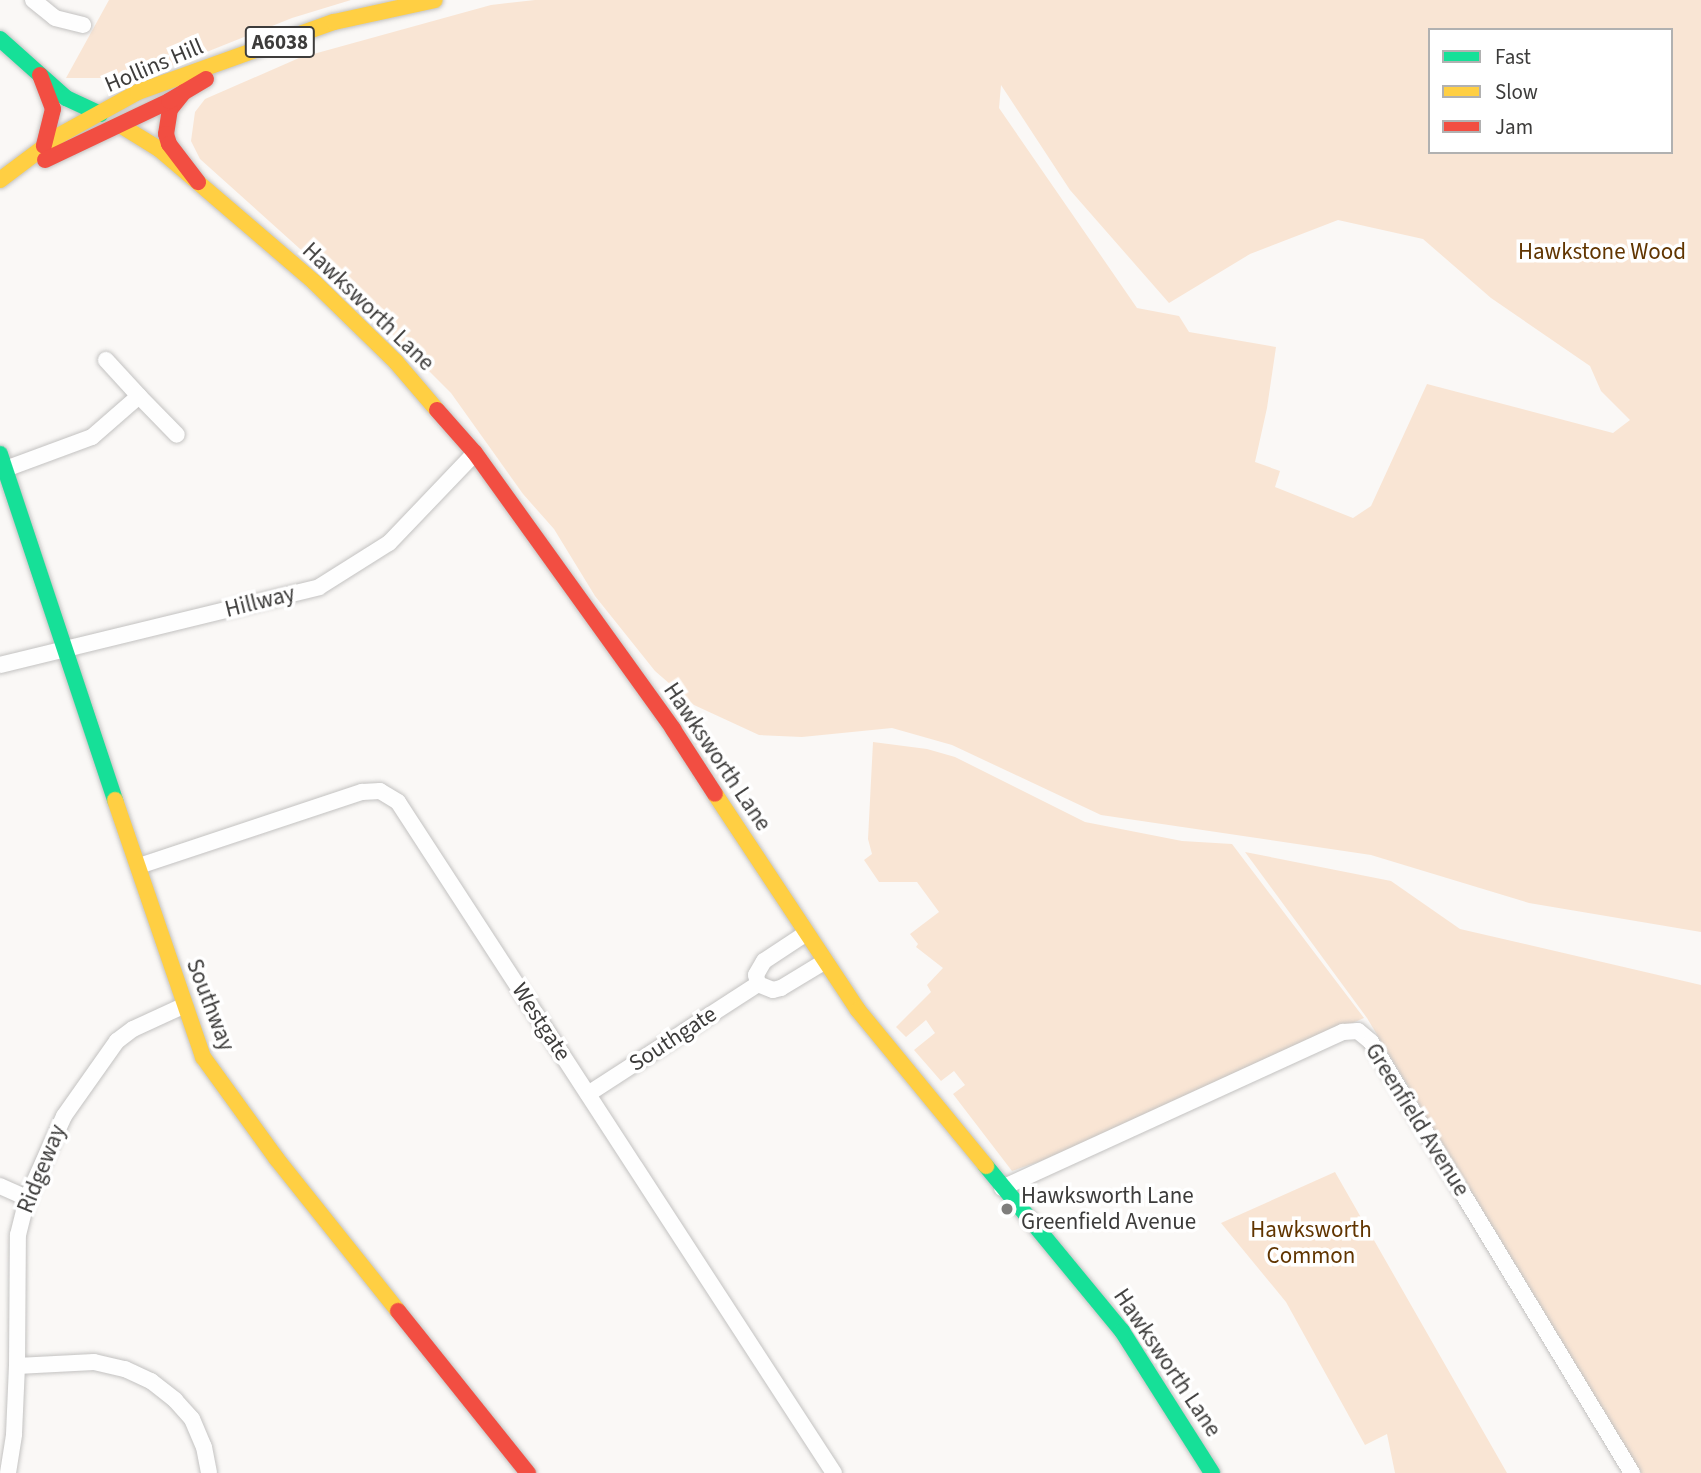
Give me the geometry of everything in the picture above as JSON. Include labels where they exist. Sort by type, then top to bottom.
[{"type":"street","points":[[33,0],[55,18],[83,25]]},
{"type":"street","name":"Hollins Hill","points":[[101,114],[138,92],[334,22],[435,0]]},
{"type":"street","name":"Hawksworth Lane","points":[[0,39],[66,99],[101,114],[151,143],[314,282],[387,353],[475,453],[673,729],[805,934],[858,1010],[1122,1331],[1212,1473]]},
{"type":"street","name":"Hollins Hill","points":[[120,125],[203,82],[225,62]]},
{"type":"street","points":[[40,75],[53,109],[44,146]]},
{"type":"street","points":[[184,92],[170,109],[166,134],[169,144],[198,182]]},
{"type":"street","name":"A6038","points":[[0,180],[22,166],[44,146],[101,114]]},
{"type":"street","name":"A6038","points":[[22,166],[43,161],[120,125]]},
{"type":"street","points":[[106,360],[177,435]]},
{"type":"street","points":[[2,465],[92,437],[139,396]]},
{"type":"street","name":"Hillway","points":[[0,665],[319,587],[389,543],[475,453]]},
{"type":"street","name":"Southway","points":[[2,465],[139,866],[183,1006],[203,1056],[223,1088],[528,1473]]},
{"type":"street","name":"Westgate","points":[[139,866],[362,792],[380,791],[390,795],[398,802],[834,1473]]},
{"type":"street","points":[[805,934],[764,961],[756,975],[758,984],[774,990],[781,988],[824,962]]},
{"type":"street","name":"Southgate","points":[[588,1094],[758,984]]},
{"type":"street","name":"Ridgeway","points":[[8,1473],[14,1434],[17,1366],[16,1261],[18,1235],[27,1198],[64,1116],[117,1041],[133,1029],[183,1006]]},
{"type":"street","name":"Greenfield Avenue","points":[[1002,1188],[1343,1032],[1358,1031],[1371,1042],[1632,1473]]},
{"type":"street","points":[[0,1186],[27,1198]]},
{"type":"street","points":[[17,1366],[94,1362],[125,1369],[151,1381],[175,1399],[192,1419],[204,1447],[209,1473]]},
{"type":"green space","points":[[109,0],[351,0],[292,18],[164,69],[102,78],[66,78]]},
{"type":"green space","name":"Hawkstone Wood","points":[[535,0],[1701,0],[1701,932],[1529,903],[1371,855],[1101,815],[952,745],[892,728],[802,737],[759,735],[694,705],[655,671],[595,596],[554,529],[523,494],[451,393],[369,311],[200,159],[191,141],[195,112],[205,99],[299,58],[491,5]],"holes":[[[1001,85],[1070,190],[1169,303],[1250,254],[1338,220],[1423,239],[1491,298],[1590,366],[1601,391],[1630,420],[1613,433],[1427,384],[1371,506],[1353,518],[1275,487],[1280,471],[1255,462],[1267,408],[1276,347],[1189,332],[1179,316],[1137,308],[999,108]]]},
{"type":"green space","points":[[873,742],[927,749],[955,757],[1085,822],[1182,841],[1232,844],[1364,1018],[1041,1161],[1012,1171],[953,1094],[965,1085],[954,1071],[941,1081],[914,1050],[935,1033],[926,1020],[906,1037],[896,1027],[931,992],[927,985],[943,968],[916,947],[918,944],[910,934],[939,912],[917,882],[879,882],[864,860],[872,854],[868,839]]},
{"type":"green space","points":[[1245,852],[1391,881],[1460,929],[1701,985],[1701,1473],[1641,1473],[1367,1018]]},
{"type":"green space","name":"Hawksworth Common","points":[[1335,1172],[1507,1473],[1395,1473],[1387,1434],[1365,1445],[1286,1302],[1221,1223]]},
{"type":"traffic: fast","points":[[0,39],[66,98],[101,114]]},
{"type":"traffic: fast","points":[[0,454],[115,800]]},
{"type":"traffic: fast","points":[[986,1166],[1122,1331],[1212,1473]]},
{"type":"traffic: slow","points":[[0,180],[60,135],[138,92],[334,22],[435,0]]},
{"type":"traffic: slow","points":[[120,125],[159,149],[314,282],[396,362],[437,410]]},
{"type":"traffic: slow","points":[[715,794],[858,1010],[986,1166]]},
{"type":"traffic: slow","points":[[115,800],[203,1057],[276,1158],[398,1311]]},
{"type":"traffic: jam","points":[[40,75],[53,109],[44,146]]},
{"type":"traffic: jam","points":[[45,160],[169,101],[206,79]]},
{"type":"traffic: jam","points":[[184,92],[170,109],[166,134],[169,144],[198,182]]},
{"type":"traffic: jam","points":[[437,410],[475,453],[673,729],[715,794]]},
{"type":"traffic: jam","points":[[398,1311],[528,1473]]},
{"type":"place","name":"Hawksworth Lane Greenfield Avenue","points":[[1007,1209]]}]
